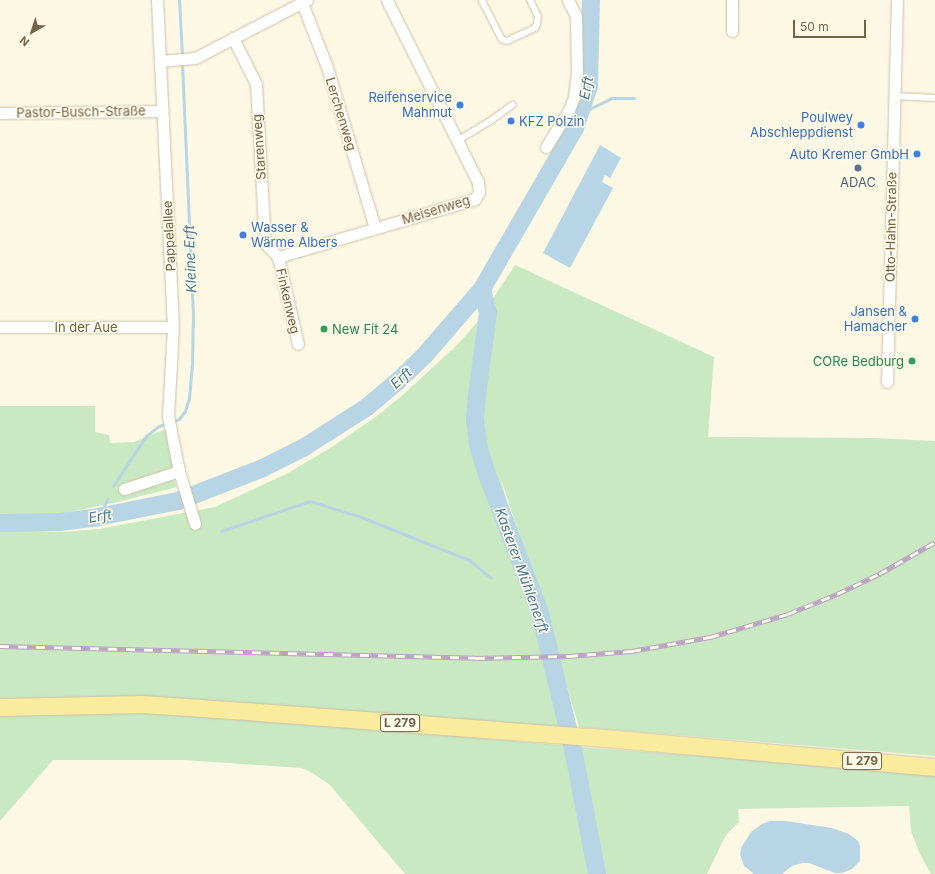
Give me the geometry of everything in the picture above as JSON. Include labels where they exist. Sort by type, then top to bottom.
[{"type":"main road","name":"L 279","points":[[0,707],[142,704],[592,737],[935,767]]},
{"type":"street","name":"Pappelallee","points":[[156,0],[173,327],[168,416],[179,471],[195,524]]},
{"type":"street","name":"Meisenweg","points":[[278,257],[475,199],[479,192],[478,182],[387,0]]},
{"type":"street","points":[[546,147],[569,110],[574,97],[577,74],[576,16],[568,0]]},
{"type":"street","points":[[732,0],[732,31]]},
{"type":"street","name":"Otto-Hahn-Straße","points":[[887,382],[897,0]]},
{"type":"street","points":[[160,61],[195,58],[304,1]]},
{"type":"street","name":"Lerchenweg","points":[[304,1],[327,67],[375,228]]},
{"type":"street","name":"Starenweg","points":[[233,38],[256,84],[265,243],[278,257]]},
{"type":"street","name":"Pastor-Busch-Straße","points":[[0,113],[161,112]]},
{"type":"street","name":"Finkenweg","points":[[278,257],[298,344]]},
{"type":"street","name":"In der Aue","points":[[0,327],[173,327]]},
{"type":"street","points":[[124,489],[179,471]]},
{"type":"lane","points":[[482,0],[502,39],[507,41],[535,28],[538,17],[530,0]]},
{"type":"lane","points":[[894,96],[935,98]]},
{"type":"lane","points":[[457,141],[489,122],[512,104]]},
{"type":"green space","points":[[515,265],[714,357],[708,437],[874,438],[935,441],[935,756],[579,727],[545,614],[499,473],[537,614],[565,728],[0,700],[0,530],[63,532],[99,529],[215,507],[286,474],[332,447],[377,416],[404,394],[459,343],[479,320]]},
{"type":"green space","points":[[0,406],[95,406],[95,432],[109,435],[110,443],[134,442],[166,429],[173,464],[171,473],[177,487],[118,502],[59,514],[0,517]]},
{"type":"green space","points":[[140,707],[591,748],[916,771],[935,775],[935,874],[931,874],[919,852],[911,831],[909,806],[738,809],[739,822],[726,835],[707,874],[405,874],[330,785],[309,771],[301,768],[184,760],[53,760],[0,821],[0,712]]},
{"type":"water","points":[[600,145],[621,158],[610,178],[605,175],[602,182],[613,188],[570,268],[543,253]]},
{"type":"water","points":[[770,821],[786,821],[832,828],[849,834],[858,841],[860,846],[860,861],[852,869],[842,873],[835,873],[809,863],[802,863],[792,866],[782,874],[754,874],[744,866],[740,854],[741,848],[751,832],[762,824]]},
{"type":"waterway","name":"Kleine Erft","points":[[179,0],[182,56]]},
{"type":"waterway","name":"Erft","points":[[0,523],[60,522],[98,517],[178,501],[263,468],[303,448],[367,407],[397,382],[424,356],[482,289],[575,128],[589,86],[591,0]]},
{"type":"waterway","name":"Kleine Erft","points":[[113,486],[146,436],[159,426],[179,419],[185,411],[189,398],[192,362],[193,315],[182,62]]},
{"type":"waterway","points":[[581,113],[612,98],[634,98]]},
{"type":"waterway","name":"Kasterer Mühlenerft","points":[[482,289],[488,313],[475,419],[478,445],[486,472],[540,613],[573,749],[597,874]]},
{"type":"waterway","name":"Kleine Erft","points":[[98,517],[108,498]]},
{"type":"waterway","points":[[221,531],[310,501],[361,517],[469,560],[491,578]]},
{"type":"railway","points":[[0,646],[476,658],[569,656],[632,651],[710,637],[788,614],[837,594],[879,574],[935,542]]},
{"type":"place","name":"Reifenservice Mahmut","points":[[460,105]]},
{"type":"place","name":"KFZ Polzin","points":[[511,121]]},
{"type":"place","name":"Poulwey Abschleppdienst","points":[[861,125]]},
{"type":"place","name":"Auto Kremer GmbH","points":[[917,154]]},
{"type":"place","name":"ADAC","points":[[858,168]]},
{"type":"place","name":"Wasser & Wärme Albers","points":[[243,235]]},
{"type":"place","name":"Jansen & Hamacher","points":[[915,319]]},
{"type":"place","name":"New Fit 24","points":[[324,329]]},
{"type":"place","name":"CORe Bedburg","points":[[912,361]]}]
